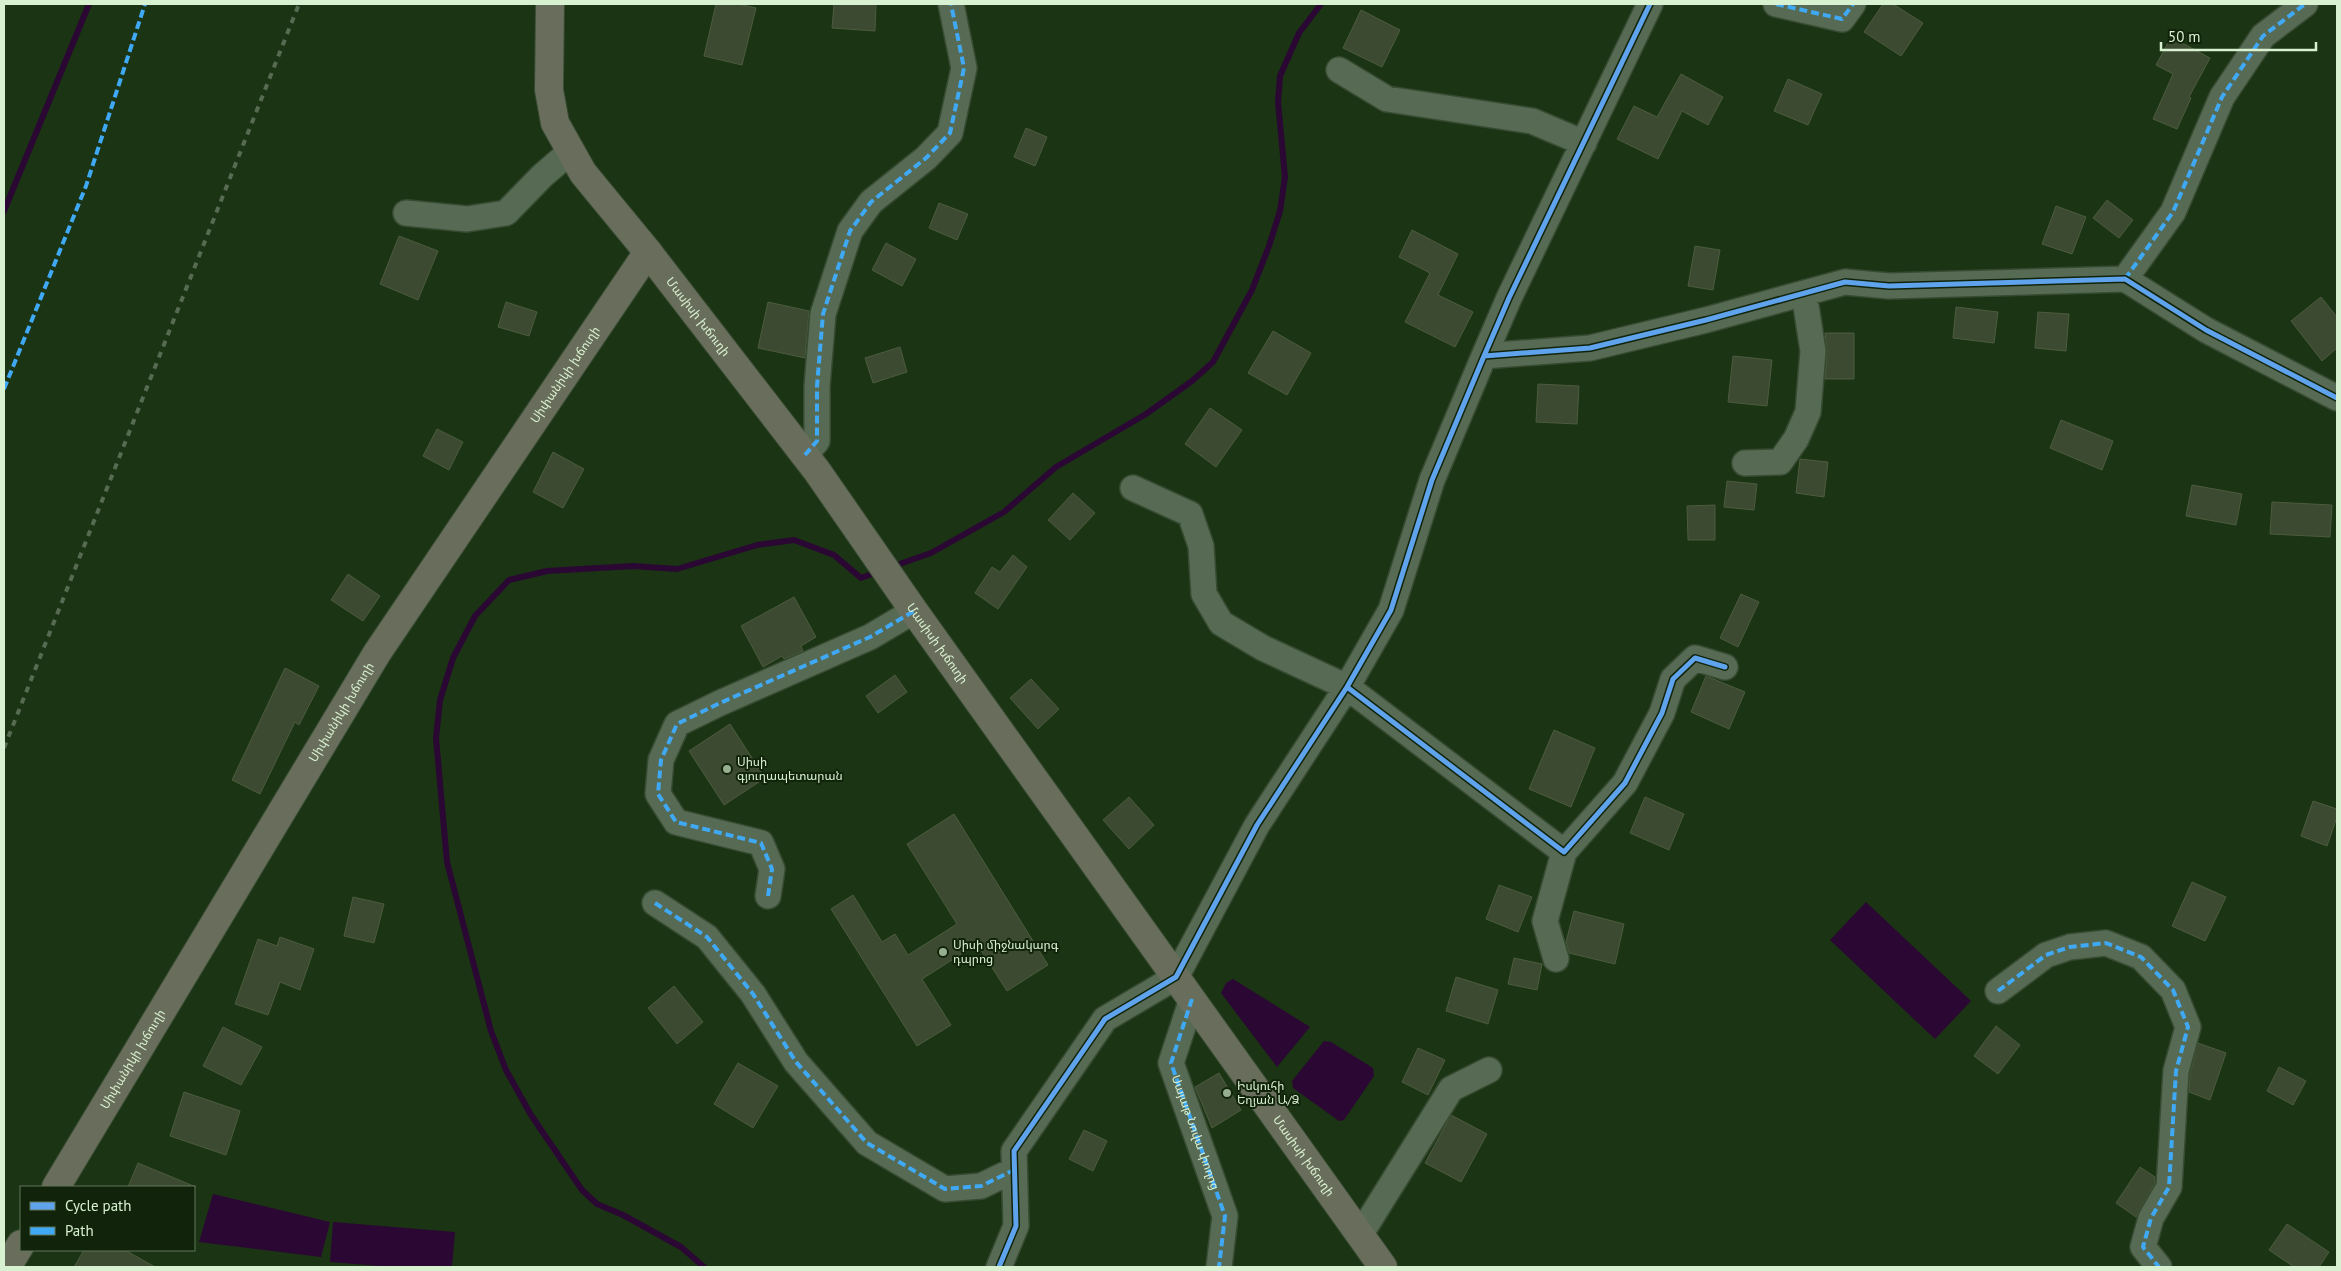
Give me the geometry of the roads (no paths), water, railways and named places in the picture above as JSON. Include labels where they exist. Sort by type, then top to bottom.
[{"type":"main road","name":"Մասիսի խճուղի","points":[[550,4],[548,90],[555,122],[583,173],[648,252],[811,463],[914,611],[1383,1267]]},
{"type":"main road","name":"Սիփանիկի խճուղի","points":[[57,1186],[377,653],[648,252]]},
{"type":"main road","points":[[8,1267],[20,1246]]},
{"type":"street","points":[[811,463],[817,441],[817,386],[822,314],[850,231],[871,202],[926,158],[950,132],[964,68],[951,4]]},
{"type":"street","points":[[999,1267],[1016,1226],[1014,1151],[1105,1019],[1176,977],[1257,825],[1347,687],[1391,610],[1432,480],[1484,356],[1650,4]]},
{"type":"street","points":[[1776,4],[1842,19],[1853,4]]},
{"type":"street","points":[[2125,278],[2173,212],[2222,97],[2264,36],[2306,4]]},
{"type":"street","points":[[1339,70],[1386,99],[1532,121],[1584,143]]},
{"type":"street","points":[[406,213],[467,220],[506,213],[542,176],[571,152]]},
{"type":"street","points":[[1484,356],[1590,348],[1706,320],[1845,282],[1889,286],[2125,278],[2206,330],[2337,398]]},
{"type":"street","points":[[1745,464],[1780,462],[1796,439],[1808,412],[1813,351],[1804,293]]},
{"type":"street","points":[[1133,488],[1190,514],[1201,546],[1204,594],[1221,623],[1263,648],[1347,687],[1564,852]]},
{"type":"street","points":[[768,896],[772,869],[761,843],[676,822],[658,794],[661,760],[677,724],[720,702],[870,637],[914,611]]},
{"type":"street","points":[[1556,959],[1545,921],[1564,852],[1625,783],[1662,714],[1673,679],[1695,658],[1725,666]]},
{"type":"street","points":[[656,903],[707,937],[753,994],[796,1062],[867,1143],[945,1189],[981,1186],[1014,1170]]},
{"type":"street","points":[[1998,991],[2046,955],[2070,947],[2106,943],[2142,956],[2173,990],[2188,1027],[2176,1071],[2169,1187],[2151,1218],[2143,1247],[2159,1267]]},
{"type":"street","name":"Սայաթ Նովա փողոց","points":[[1192,999],[1171,1064],[1225,1216],[1219,1267]]},
{"type":"street","points":[[1360,1235],[1451,1089],[1489,1070]]},
{"type":"waterway","points":[[4,211],[89,4]]},
{"type":"waterway","points":[[891,567],[931,553],[1004,512],[1056,467],[1146,414],[1192,381],[1213,362],[1252,290],[1280,211],[1285,177],[1278,102],[1280,76],[1299,33],[1321,4]]},
{"type":"waterway","points":[[704,1267],[681,1247],[623,1215],[597,1204],[582,1190],[531,1115],[506,1070],[491,1031],[447,862],[436,738],[440,700],[453,658],[475,616],[509,580],[547,571],[633,566],[677,569],[757,545],[794,540],[834,555],[861,578],[880,571]]},
{"type":"railway","points":[[4,748],[299,4]]},
{"type":"place","name":"Սիսի գյուղապետարան","points":[[727,769]]},
{"type":"place","name":"Սիսի միջնակարգ դպրոց","points":[[943,952]]},
{"type":"place","name":"Իսկուհի Եղյան Ա/Ձ","points":[[1227,1093]]}]
